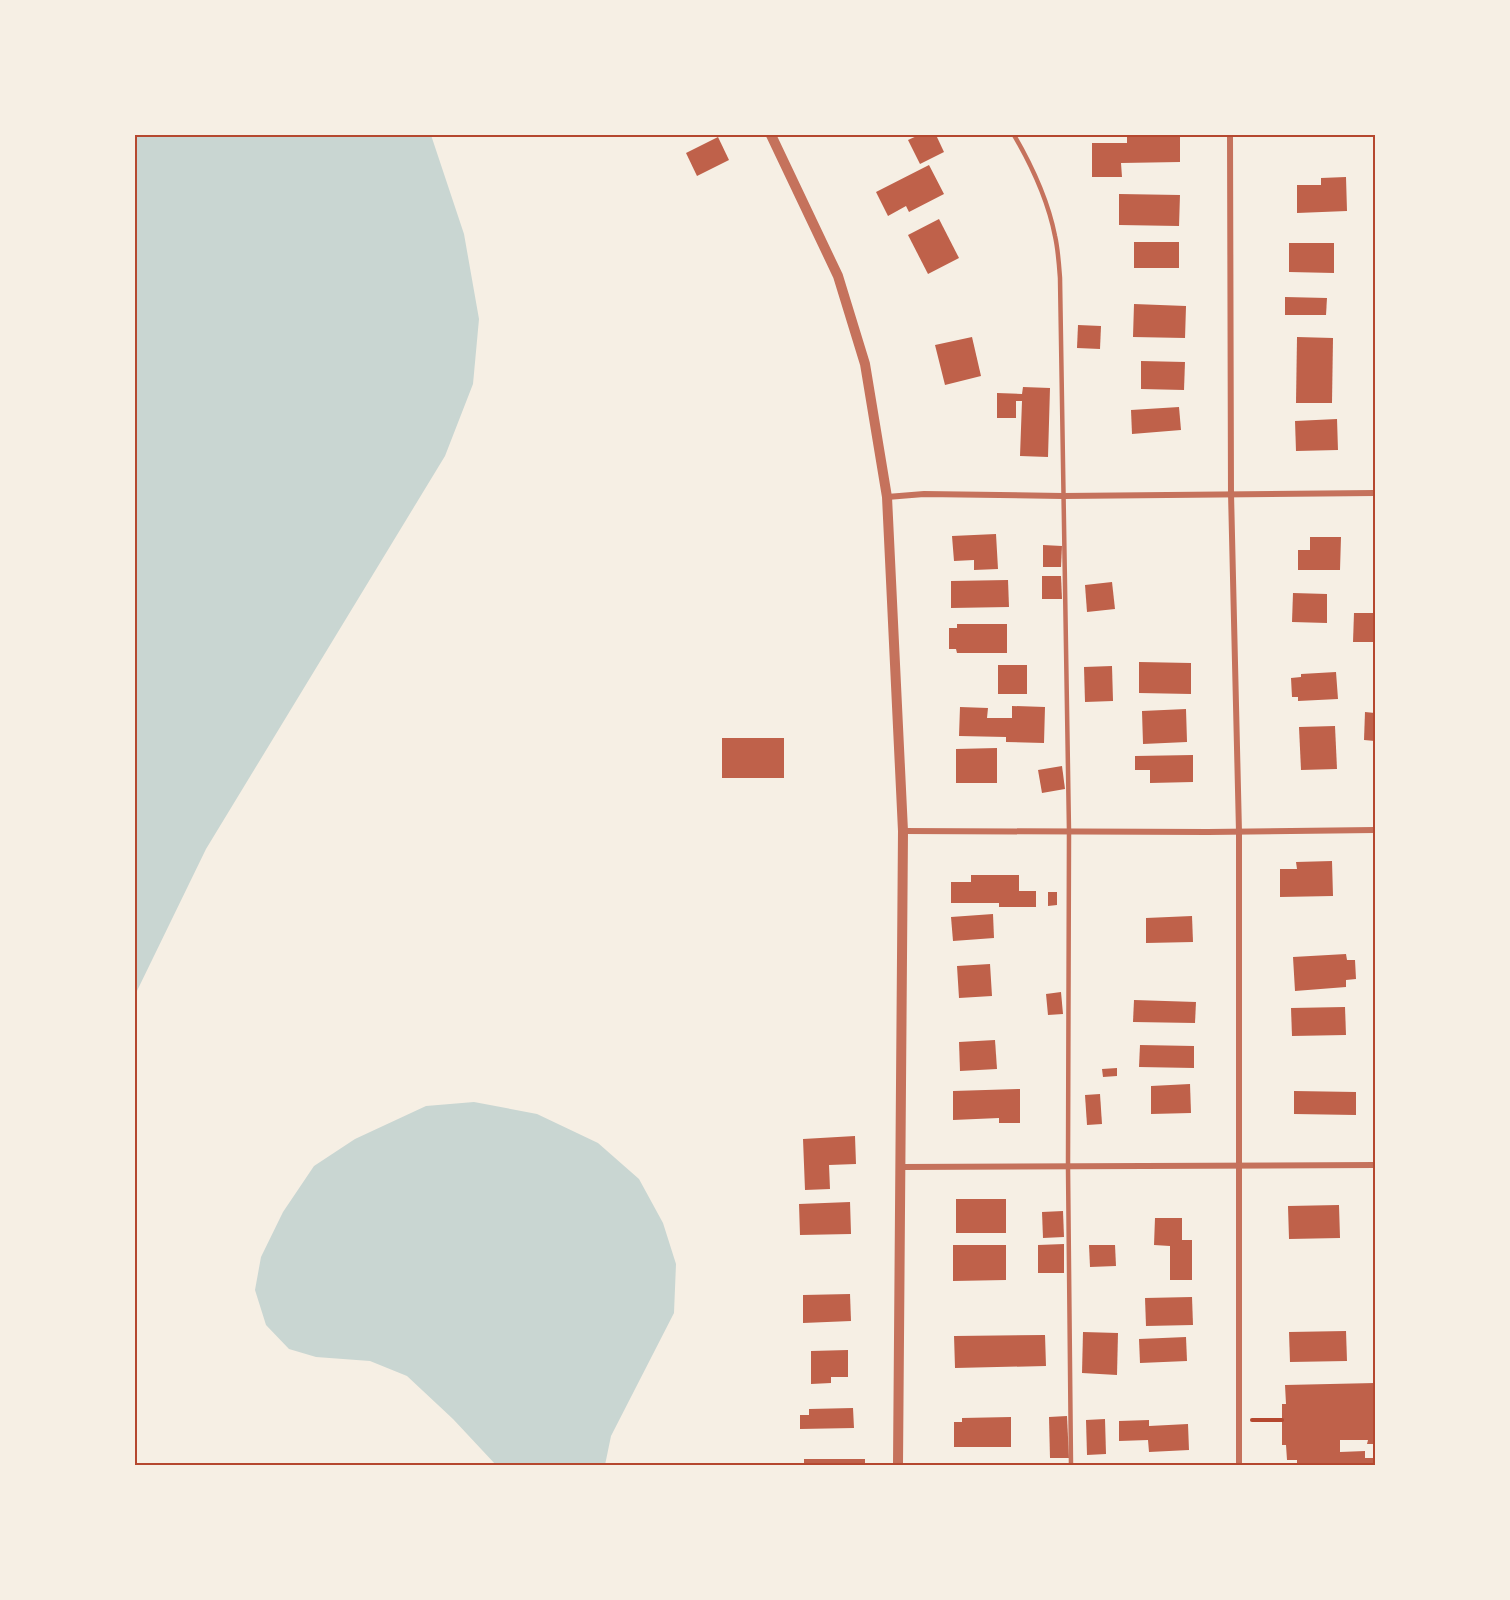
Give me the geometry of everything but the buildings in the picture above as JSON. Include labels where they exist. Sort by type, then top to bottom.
[{"type":"street","points":[[771,135],[841,287],[865,364],[887,497],[903,831],[898,1465]]},
{"type":"street","points":[[1230,135],[1231,493],[1239,832],[1239,1465]]},
{"type":"street","points":[[887,497],[924,494],[1063,496],[1375,493]]},
{"type":"street","points":[[903,831],[1375,830]]},
{"type":"street","points":[[902,1167],[1375,1165]]},
{"type":"lane","points":[[1014,135],[1028,159],[1049,210],[1056,238],[1060,278],[1069,831],[1068,1167],[1071,1465]]},
{"type":"path","points":[[1239,1421],[1282,1420]]},
{"type":"shaded area","points":[[135,135],[431,135],[464,234],[479,319],[473,384],[445,456],[206,849],[135,995]]},
{"type":"shaded area","points":[[474,1102],[537,1114],[598,1143],[639,1179],[663,1223],[676,1264],[674,1313],[611,1436],[605,1465],[496,1465],[453,1419],[407,1376],[370,1361],[316,1357],[289,1349],[266,1325],[255,1290],[261,1257],[283,1212],[314,1166],[355,1139],[426,1106]]}]
